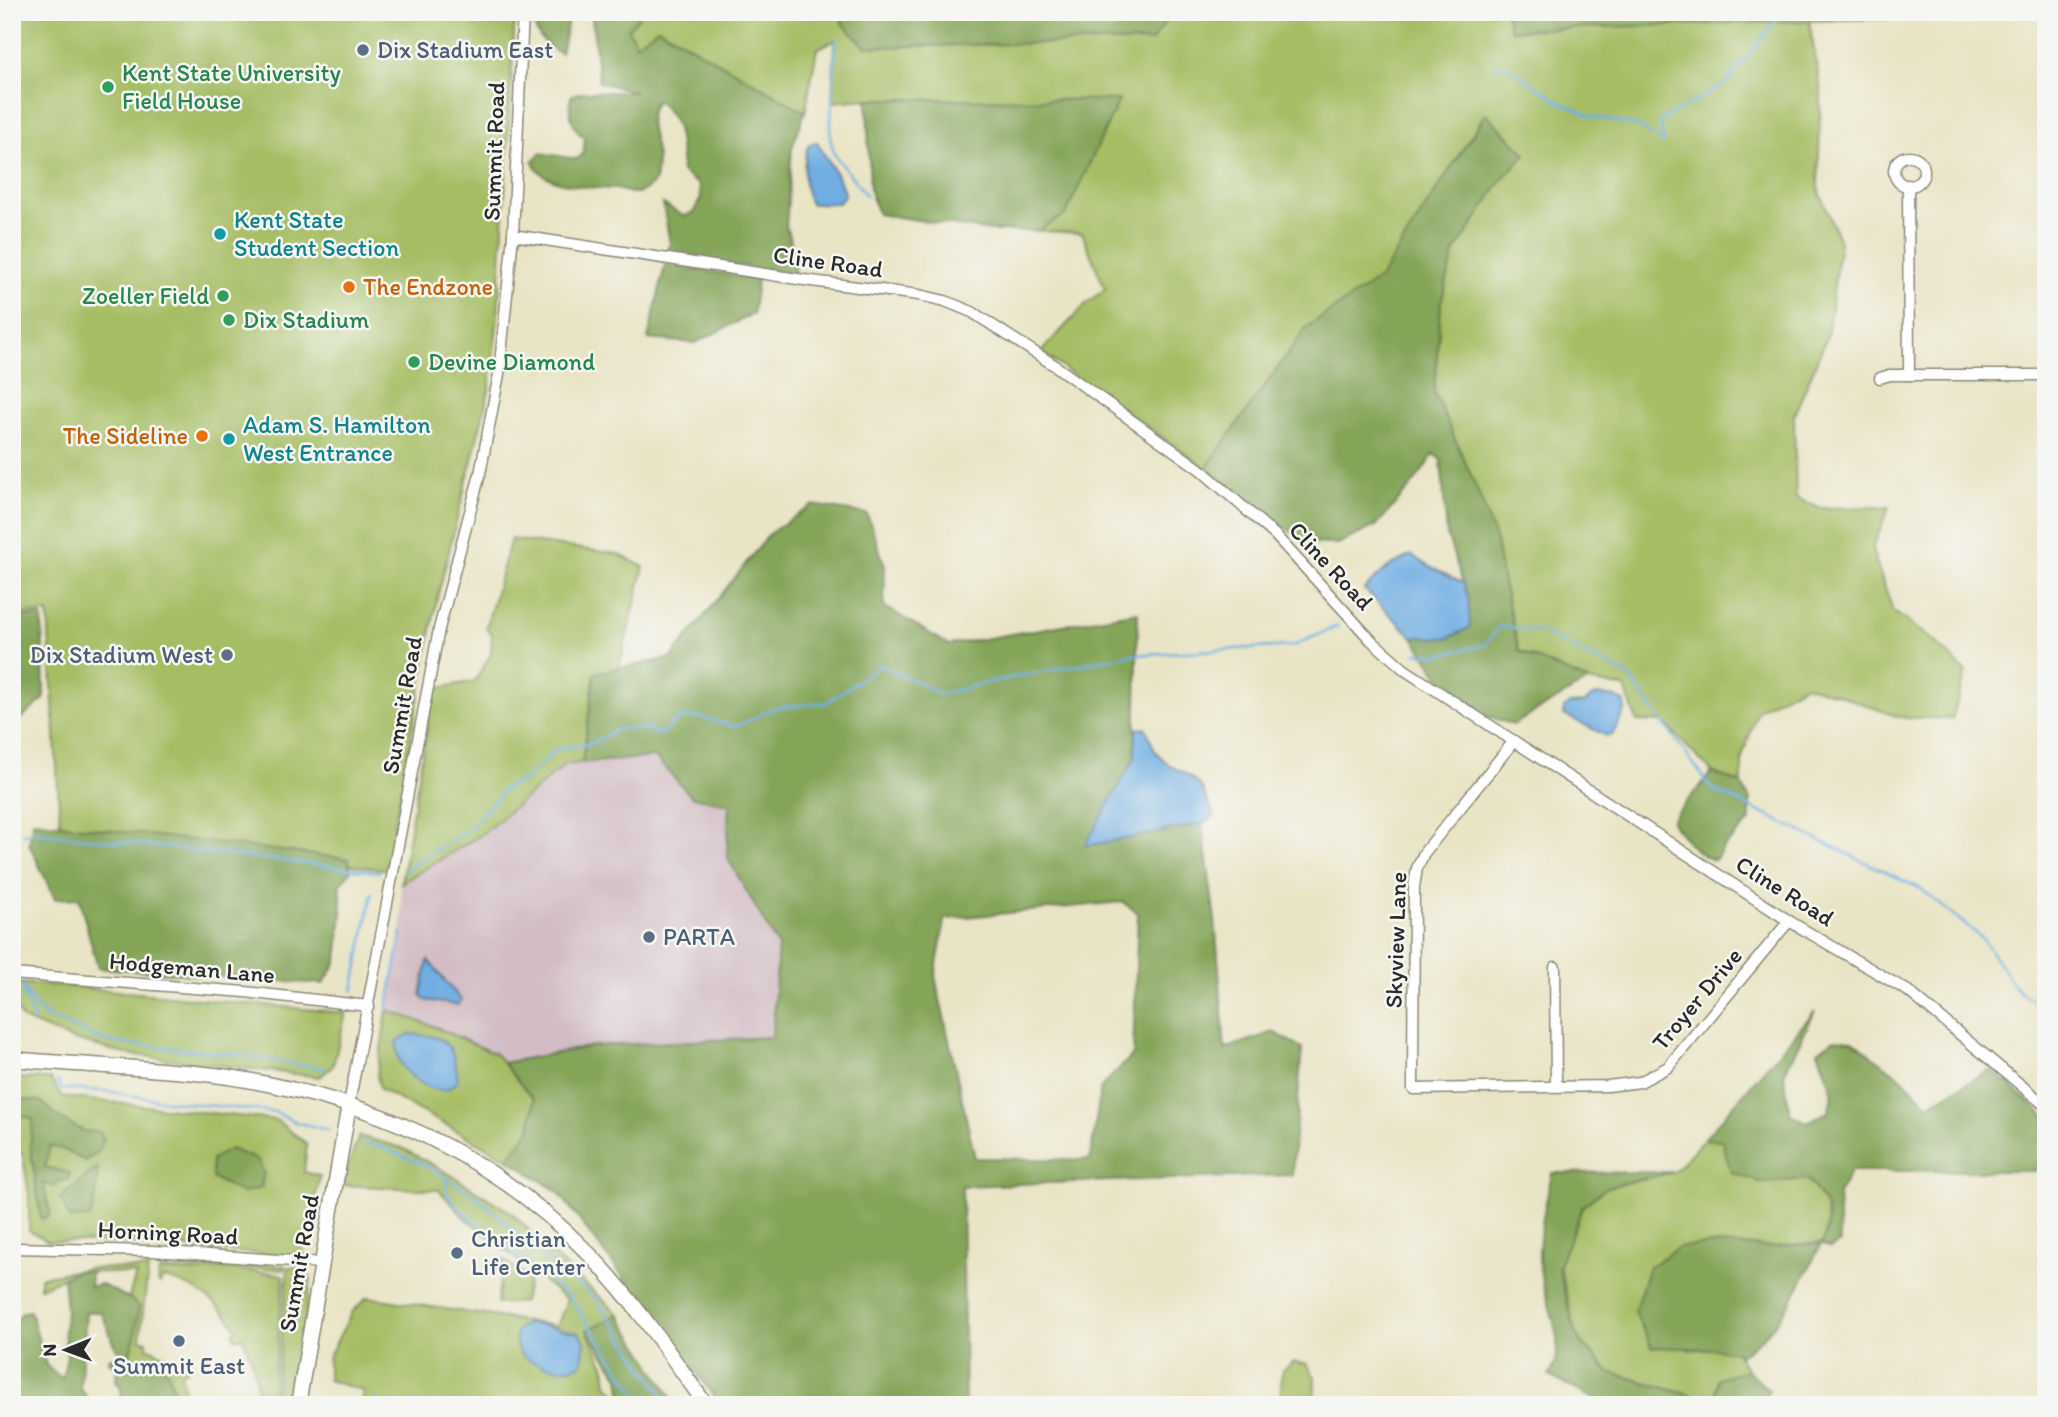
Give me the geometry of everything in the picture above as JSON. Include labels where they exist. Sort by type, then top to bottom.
[{"type":"main road","points":[[12,1059],[220,1076],[272,1084],[349,1104],[403,1124],[457,1150],[488,1168],[531,1200],[575,1240],[610,1276],[706,1405]]},
{"type":"main road","name":"Summit Road","points":[[298,1405],[349,1104]]},
{"type":"street","name":"Summit Road","points":[[349,1104],[439,629],[490,428],[504,341],[513,235],[523,12]]},
{"type":"street","points":[[1908,185],[1909,375]]},
{"type":"street","name":"Cline Road","points":[[513,235],[816,282],[919,295],[945,301],[972,312],[1054,365],[1201,470],[1275,535],[1371,640],[1399,665],[1790,921],[1908,991],[2046,1106]]},
{"type":"street","points":[[1880,378],[1909,375],[2046,375]]},
{"type":"street","name":"Skyview Lane","points":[[1455,1087],[1418,1090],[1413,1089],[1411,1083],[1415,877],[1420,859],[1430,844],[1514,741]]},
{"type":"street","name":"Troyer Drive","points":[[1455,1087],[1628,1084],[1651,1078],[1668,1067],[1790,921]]},
{"type":"street","points":[[1555,967],[1556,1086]]},
{"type":"street","name":"Hodgeman Lane","points":[[12,974],[246,992],[369,1006]]},
{"type":"street","name":"Horning Road","points":[[12,1248],[153,1251],[321,1263]]},
{"type":"shaded area","points":[[655,757],[692,797],[729,804],[727,857],[778,946],[772,1037],[594,1046],[503,1063],[496,1054],[433,1026],[387,1010],[402,932],[401,883],[481,835],[566,764]]},
{"type":"green space","points":[[12,12],[515,12],[498,317],[489,391],[437,599],[386,870],[60,824],[48,613],[12,614]]},
{"type":"green space","points":[[532,12],[570,12],[561,53],[540,37]]},
{"type":"green space","points":[[589,12],[633,12],[639,17],[628,29],[636,44],[658,28],[805,112],[792,148],[786,227],[790,236],[795,274],[667,256],[670,244],[663,204],[684,216],[693,213],[701,198],[699,185],[682,172],[680,142],[675,123],[671,115],[656,101],[650,114],[657,158],[655,182],[644,191],[634,193],[568,184],[556,181],[538,170],[533,161],[540,153],[577,159],[583,154],[585,138],[577,130],[570,112],[572,95],[583,92],[636,92],[599,82],[592,18]]},
{"type":"green space","points":[[633,12],[843,12],[842,23],[867,47],[1151,41],[1172,12],[1506,12],[1511,30],[1809,20],[1821,91],[1818,188],[1840,242],[1827,337],[1794,415],[1796,498],[1819,508],[1889,507],[1872,550],[1893,611],[1935,642],[1966,672],[1952,719],[1898,717],[1837,694],[1804,685],[1758,710],[1742,757],[1742,784],[1712,772],[1663,722],[1637,721],[1625,688],[1588,681],[1519,651],[1496,541],[1477,489],[1434,392],[1441,303],[1454,253],[1503,178],[1526,154],[1485,114],[1380,279],[1307,327],[1206,468],[1041,352],[1086,304],[1105,289],[1082,233],[1038,231],[1066,213],[1118,100],[867,99],[832,102],[835,40],[817,49],[805,112],[659,28],[636,44],[628,29],[639,17]]},
{"type":"green space","points":[[843,12],[1172,12],[1152,41],[866,47],[842,23]]},
{"type":"green space","points":[[1506,12],[1971,12],[1971,16],[1510,30]]},
{"type":"green space","points":[[867,99],[1119,100],[1066,214],[1038,231],[992,231],[878,214],[870,191]]},
{"type":"green space","points":[[1486,114],[1526,154],[1503,178],[1454,253],[1441,303],[1434,392],[1477,489],[1496,541],[1519,651],[1588,681],[1513,725],[1459,706],[1413,637],[1449,638],[1470,627],[1468,598],[1447,535],[1441,460],[1434,454],[1414,483],[1376,526],[1338,544],[1307,543],[1206,468],[1307,327],[1380,278]]},
{"type":"green space","points":[[665,265],[757,278],[753,314],[695,343],[648,339]]},
{"type":"green space","points":[[813,505],[867,514],[885,566],[884,606],[949,645],[1138,612],[1135,758],[1085,846],[1202,824],[1215,919],[1225,1049],[1273,1032],[1302,1048],[1292,1175],[962,1186],[965,1405],[721,1405],[558,1192],[508,1159],[530,1129],[534,1100],[503,1063],[594,1046],[772,1037],[778,946],[727,857],[729,804],[692,797],[655,757],[582,763],[595,673],[671,658],[770,533]],"holes":[[[1122,902],[1138,913],[1133,1055],[1101,1087],[1090,1160],[975,1158],[935,976],[945,919]]]},
{"type":"green space","points":[[511,539],[618,554],[644,567],[619,668],[595,673],[582,763],[566,764],[481,835],[401,883],[433,689],[475,681],[491,654],[492,634],[486,628]]},
{"type":"green space","points":[[42,616],[44,699],[12,726],[12,617]]},
{"type":"green space","points":[[1712,772],[1742,784],[1750,800],[1750,821],[1715,860],[1696,850],[1671,822]]},
{"type":"green space","points":[[33,821],[349,859],[350,872],[340,885],[342,912],[337,962],[323,984],[98,968],[79,898],[55,899],[29,844]]},
{"type":"green space","points":[[12,983],[346,1013],[333,1066],[320,1077],[126,1054],[71,1039],[22,1019],[16,1008],[12,1007]]},
{"type":"green space","points":[[387,1010],[433,1026],[496,1054],[534,1100],[530,1129],[508,1159],[380,1089],[377,1075]]},
{"type":"green space","points":[[1815,1011],[1784,1074],[1790,1114],[1807,1122],[1828,1112],[1833,1093],[1818,1051],[1834,1039],[1853,1041],[1904,1080],[1928,1105],[1992,1069],[2046,1117],[2046,1169],[1851,1171],[1838,1194],[1840,1242],[1830,1248],[1821,1244],[1788,1306],[1754,1345],[1739,1356],[1736,1352],[1726,1350],[1652,1347],[1634,1312],[1649,1267],[1679,1247],[1712,1244],[1772,1247],[1822,1243],[1828,1216],[1819,1194],[1807,1179],[1762,1183],[1731,1172],[1722,1140],[1704,1139]]},
{"type":"green space","points":[[12,1078],[50,1079],[63,1097],[276,1120],[307,1144],[304,1172],[320,1176],[302,1257],[128,1243],[47,1241],[29,1230],[29,1194],[23,1156],[12,1143]]},
{"type":"green space","points":[[12,1099],[40,1101],[64,1121],[83,1131],[100,1132],[104,1140],[99,1151],[85,1161],[50,1146],[45,1167],[70,1173],[69,1179],[57,1182],[55,1187],[43,1183],[49,1217],[41,1219],[30,1145],[33,1119],[12,1113]]},
{"type":"green space","points":[[359,1136],[402,1148],[512,1213],[559,1261],[619,1314],[587,1331],[605,1367],[607,1384],[621,1398],[623,1405],[363,1405],[363,1391],[328,1380],[328,1358],[352,1312],[367,1297],[557,1326],[567,1300],[463,1216],[439,1190],[341,1185]]},
{"type":"green space","points":[[1704,1139],[1722,1140],[1762,1183],[1807,1179],[1819,1194],[1828,1216],[1822,1244],[1772,1247],[1712,1244],[1689,1350],[1717,1348],[1736,1352],[1747,1370],[1718,1379],[1715,1399],[1703,1399],[1609,1372],[1576,1335],[1559,1263],[1583,1206],[1607,1187],[1674,1172]]},
{"type":"green space","points":[[230,1149],[258,1160],[264,1173],[261,1188],[243,1193],[212,1178],[212,1159]]},
{"type":"green space","points":[[98,1167],[96,1196],[90,1218],[70,1219],[60,1198]]},
{"type":"green space","points":[[1674,1172],[1607,1187],[1583,1206],[1558,1267],[1576,1335],[1608,1372],[1703,1399],[1715,1399],[1718,1379],[1747,1370],[1769,1390],[1761,1405],[1607,1405],[1549,1376],[1555,1362],[1556,1333],[1541,1275],[1539,1250],[1552,1173]]},
{"type":"green space","points":[[171,1257],[285,1266],[284,1270],[214,1265],[199,1269],[161,1265]]},
{"type":"green space","points":[[503,1259],[530,1278],[523,1302],[497,1304]]},
{"type":"green space","points":[[288,1267],[302,1268],[311,1279],[291,1405],[275,1405]]},
{"type":"green space","points":[[89,1268],[148,1269],[140,1339],[147,1341],[147,1347],[168,1357],[176,1366],[184,1363],[187,1370],[181,1373],[187,1405],[178,1405],[168,1372],[158,1362],[137,1361],[129,1355],[139,1306],[129,1298],[136,1274],[78,1271],[40,1288],[40,1277]]},
{"type":"green space","points":[[216,1268],[280,1274],[284,1277],[272,1405],[258,1405],[252,1362],[242,1337],[235,1339],[233,1332],[237,1329],[223,1311],[205,1296],[185,1285],[163,1278],[160,1284],[158,1283],[159,1270],[201,1272]]},
{"type":"green space","points":[[78,1271],[91,1272],[90,1287],[100,1284],[139,1306],[129,1355],[137,1361],[157,1362],[168,1372],[178,1405],[111,1405],[122,1394],[116,1381],[117,1367],[110,1363],[109,1358],[123,1355],[116,1348],[101,1312],[86,1312],[80,1388],[93,1405],[12,1405],[12,1317],[18,1318],[23,1312],[30,1311],[46,1365],[62,1379],[67,1357],[63,1278]]},
{"type":"green space","points":[[619,1314],[677,1405],[623,1405],[619,1377],[587,1330]]},
{"type":"green space","points":[[1293,1362],[1307,1364],[1315,1377],[1314,1405],[1280,1405],[1282,1371]]},
{"type":"water","points":[[817,142],[845,194],[839,203],[811,204],[808,198],[805,158],[809,144]]},
{"type":"water","points":[[1411,555],[1463,583],[1468,598],[1470,627],[1449,638],[1413,637],[1364,589],[1388,567]]},
{"type":"water","points":[[1598,695],[1616,697],[1624,702],[1625,711],[1612,735],[1607,736],[1564,715],[1564,708],[1569,704],[1585,703]]},
{"type":"water","points":[[1146,728],[1155,751],[1170,766],[1185,773],[1200,785],[1215,816],[1202,824],[1085,846],[1135,758],[1136,729]]},
{"type":"water","points":[[428,960],[461,1000],[458,1005],[425,1000],[421,994]]},
{"type":"water","points":[[410,1034],[441,1040],[451,1050],[458,1080],[448,1089],[431,1088],[405,1070],[399,1059],[396,1042]]},
{"type":"water","points":[[530,1323],[579,1333],[585,1341],[582,1363],[560,1368],[541,1365],[525,1358],[517,1348],[516,1332]]},
{"type":"waterway","points":[[1494,66],[1511,68],[1556,100],[1593,117],[1638,126],[1664,143],[1660,121],[1724,85],[1783,12]]},
{"type":"waterway","points":[[836,40],[830,137],[834,154],[866,195]]},
{"type":"waterway","points":[[12,217],[21,209]]},
{"type":"waterway","points":[[404,871],[471,828],[505,788],[527,779],[556,749],[593,743],[618,729],[647,729],[661,735],[679,718],[701,717],[735,727],[774,708],[826,703],[881,665],[941,694],[1130,655],[1293,646],[1338,626]]},
{"type":"waterway","points":[[1416,653],[1436,655],[1485,645],[1500,626],[1540,631],[1629,676],[1712,789],[1921,889],[1982,938],[2019,992],[2046,1006]]},
{"type":"waterway","points":[[23,834],[35,832],[379,872]]},
{"type":"waterway","points":[[353,991],[372,893]]},
{"type":"waterway","points":[[387,1010],[402,932]]},
{"type":"waterway","points":[[12,959],[14,963]]},
{"type":"waterway","points":[[22,987],[45,1016],[108,1042],[233,1054],[326,1069]]},
{"type":"waterway","points":[[23,990],[35,1022]]},
{"type":"waterway","points":[[57,1081],[62,1089],[105,1091],[167,1101],[275,1112],[298,1123],[329,1130]]},
{"type":"waterway","points":[[362,1143],[379,1146],[429,1167],[480,1199],[555,1267],[597,1299],[669,1405]]},
{"type":"waterway","points":[[446,1178],[448,1197],[464,1213],[569,1296],[644,1405]]},
{"type":"waterway","points":[[376,1405],[378,1398]]},
{"type":"place","name":"Dix Stadium East","points":[[363,50]]},
{"type":"place","name":"Kent State University Field House","points":[[108,87]]},
{"type":"place","name":"Kent State Student Section","points":[[220,234]]},
{"type":"place","name":"The Endzone","points":[[349,287]]},
{"type":"place","name":"Zoeller Field","points":[[223,296]]},
{"type":"place","name":"Dix Stadium","points":[[229,320]]},
{"type":"place","name":"Devine Diamond","points":[[414,362]]},
{"type":"place","name":"The Sideline","points":[[202,436]]},
{"type":"place","name":"Adam S. Hamilton West Entrance","points":[[229,439]]},
{"type":"place","name":"Dix Stadium West","points":[[227,655]]},
{"type":"place","name":"PARTA","points":[[649,937]]},
{"type":"place","name":"Christian Life Center","points":[[457,1253]]},
{"type":"place","name":"Summit East","points":[[179,1341]]}]
